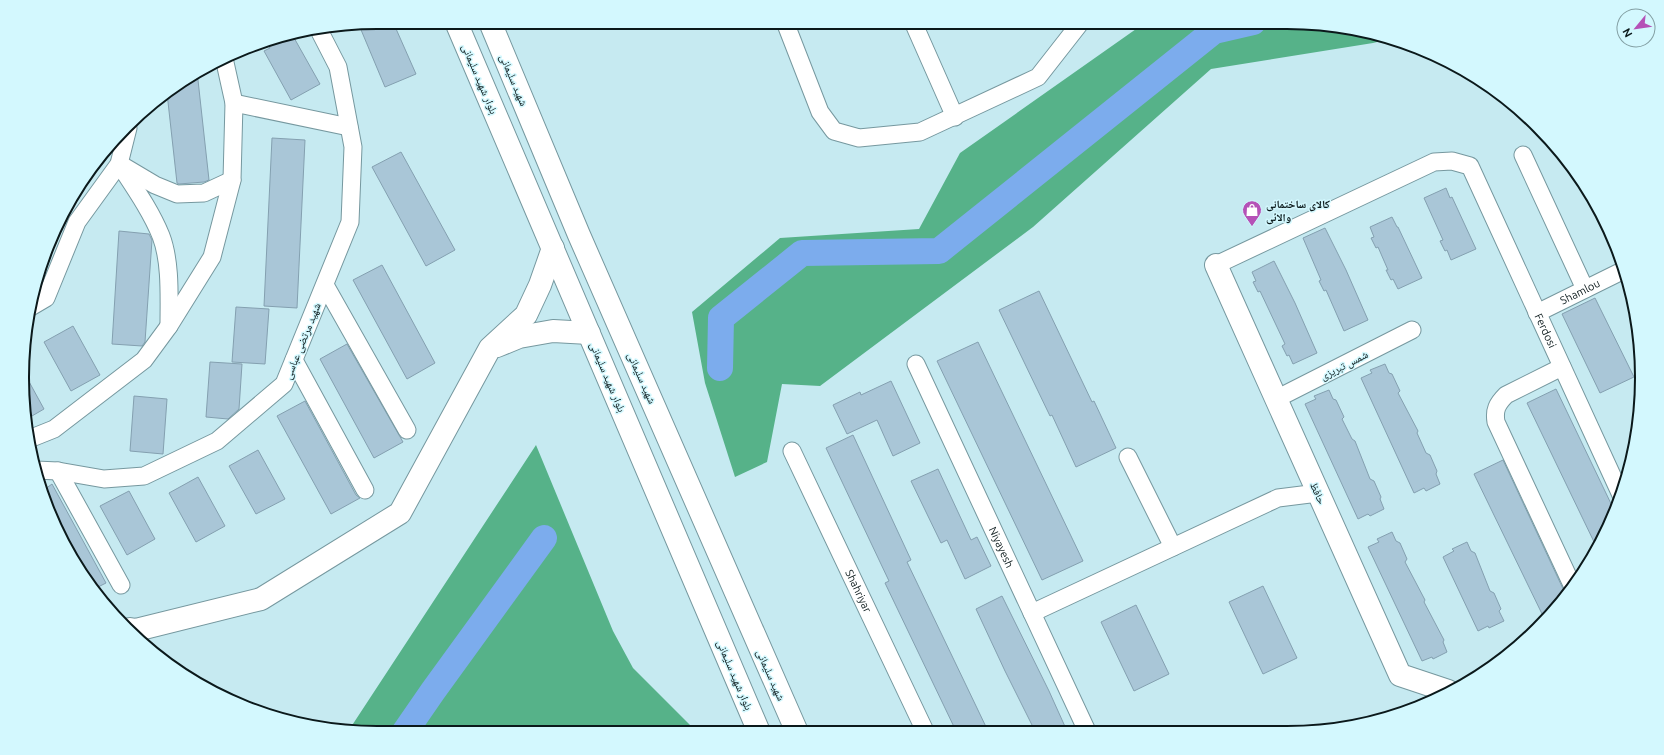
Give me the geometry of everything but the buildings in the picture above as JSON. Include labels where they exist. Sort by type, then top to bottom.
[{"type":"main road","name":"بلوار شهید سلیمانی","points":[[459,29],[757,726]]},
{"type":"main road","name":"شهید سلیمانی","points":[[493,29],[582,242],[794,726]]},
{"type":"main road","points":[[137,630],[261,599],[400,513],[490,348],[526,314],[540,285],[553,248]]},
{"type":"main road","name":"حافظ","points":[[1216,265],[1400,675],[1443,689]]},
{"type":"main road","points":[[490,348],[519,337],[553,331],[589,333]]},
{"type":"main road","points":[[762,726],[788,711]]},
{"type":"street","points":[[788,29],[820,112],[834,131],[859,138],[920,132],[1038,77],[1071,29]]},
{"type":"street","points":[[916,29],[955,117]]},
{"type":"street","name":"شهید مرتضی عباسی","points":[[42,470],[58,471],[104,479],[144,476],[217,441],[284,384],[350,222],[353,147],[338,67],[321,34]]},
{"type":"street","points":[[35,437],[54,430],[144,360],[169,326],[212,257],[232,180],[234,103],[225,64]]},
{"type":"street","points":[[234,103],[349,127]]},
{"type":"street","points":[[38,303],[46,298],[77,222],[119,164],[126,136]]},
{"type":"street","points":[[1523,154],[1585,289]]},
{"type":"street","name":"Ferdosi","points":[[1216,265],[1434,162],[1452,161],[1470,166],[1618,488]]},
{"type":"street","points":[[119,164],[156,186],[177,194],[204,193],[232,180]]},
{"type":"street","points":[[119,164],[141,198],[161,237],[169,275],[169,326]]},
{"type":"street","name":"Shamlou","points":[[1537,313],[1619,272]]},
{"type":"street","points":[[325,284],[407,430]]},
{"type":"street","name":"شمس تبریزی","points":[[1276,399],[1412,330]]},
{"type":"street","points":[[294,360],[365,490]]},
{"type":"street","name":"Niyayesh","points":[[916,364],[1084,726]]},
{"type":"street","points":[[1562,367],[1506,395],[1499,401],[1495,408],[1495,413],[1496,422],[1569,581]]},
{"type":"street","name":"Shahriyar","points":[[792,451],[923,726]]},
{"type":"street","points":[[1128,457],[1173,547]]},
{"type":"street","points":[[58,471],[121,585]]},
{"type":"street","points":[[1032,613],[1278,498],[1318,493]]},
{"type":"green space","points":[[1136,29],[1309,30],[1332,32],[1379,42],[1211,69],[1033,227],[820,386],[782,384],[767,462],[735,477],[705,383],[692,312],[780,238],[919,229],[960,153]]},
{"type":"green space","points":[[536,445],[613,631],[633,668],[691,726],[378,726],[352,725]]},
{"type":"waterway","points":[[720,368],[721,318],[802,253],[939,251],[1214,31],[1223,29]]},
{"type":"waterway","points":[[409,726],[544,538]]},
{"type":"place","name":"کالای ساختمانی والائی","points":[[1252,227]]}]
